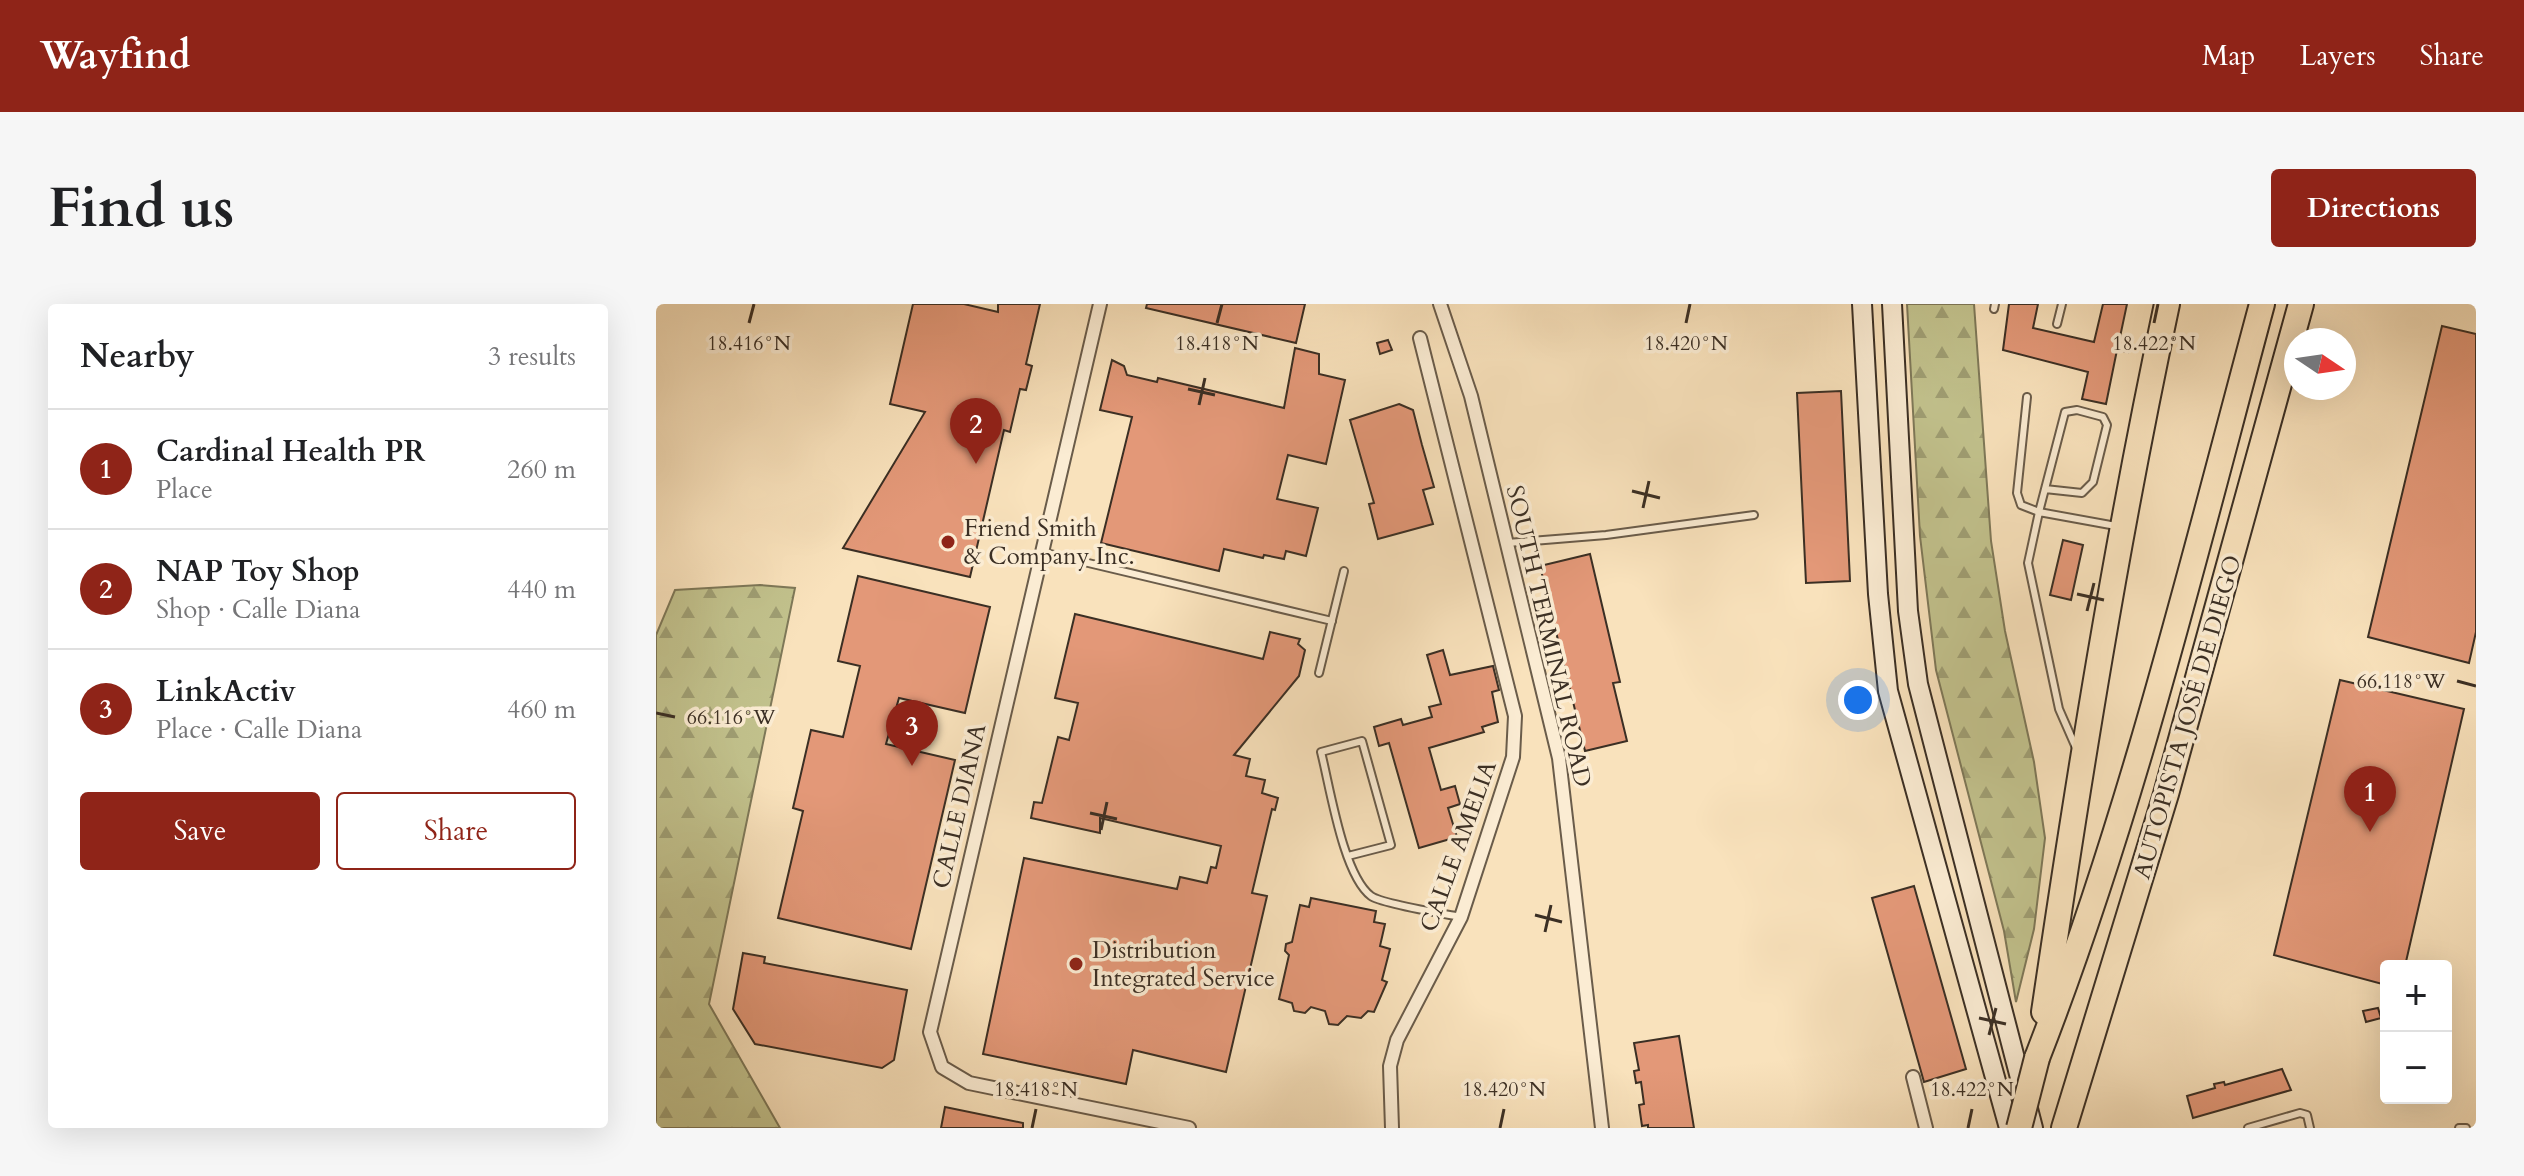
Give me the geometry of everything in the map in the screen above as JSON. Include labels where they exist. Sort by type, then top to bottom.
[{"type":"highway","name":"AUTOPISTA JOSÉ DE DIEGO","points":[[2019,1128],[2037,1058],[2081,761],[2122,527],[2167,304]]},
{"type":"highway","name":"AUTOPISTA JOSÉ DE DIEGO","points":[[2037,1058],[2078,954],[2131,777],[2262,304]]},
{"type":"highway","name":"AUTOPISTA JOSÉ DE DIEGO","points":[[2064,1128],[2166,794],[2301,304]]},
{"type":"street","name":"CALLE DIANA","points":[[1100,304],[930,1032],[942,1067],[969,1083],[1129,1122],[1189,1128]]},
{"type":"street","name":"SOUTH TERMINAL ROAD","points":[[1440,304],[1471,396],[1559,758],[1602,1128]]},
{"type":"street","points":[[1862,304],[1878,594],[1888,691],[2009,1128]]},
{"type":"street","points":[[1892,304],[1908,611],[1918,684],[2033,1128]]},
{"type":"street","name":"CALLE AMELIA","points":[[1392,1128],[1390,1066],[1397,1040],[1461,917],[1513,757],[1515,716],[1420,338]]},
{"type":"street","points":[[1913,1077],[1926,1128]]},
{"type":"lane","points":[[2057,324],[2062,304]]},
{"type":"lane","points":[[2027,397],[2017,493],[2021,505],[2039,512],[2122,527]]},
{"type":"lane","points":[[2045,489],[2082,493],[2093,482],[2107,425],[2103,417],[2077,410],[2065,412],[2039,512],[2028,563],[2038,623],[2059,709],[2081,761]]},
{"type":"lane","points":[[1507,543],[1606,535],[1754,515]]},
{"type":"lane","points":[[1042,552],[1332,621]]},
{"type":"lane","points":[[1319,673],[1344,571]]},
{"type":"lane","points":[[1348,856],[1391,845],[1362,741],[1321,752],[1348,856],[1358,878],[1372,897],[1461,917]]},
{"type":"lane","points":[[2248,1128],[2300,1113],[2307,1115],[2310,1128]]},
{"type":"lane","points":[[2459,1128],[2466,1128]]},
{"type":"green space","points":[[1907,304],[1974,304],[1991,541],[2005,631],[2034,762],[2045,838],[2034,929],[2016,1002],[2004,931],[1936,670],[1920,536]]},
{"type":"green space","points":[[760,585],[795,588],[709,1004],[780,1128],[656,1128],[656,635],[675,590]]},
{"type":"building","points":[[913,304],[964,304],[998,312],[998,304],[1040,304],[1026,364],[1032,366],[1026,390],[1020,389],[1010,432],[1004,430],[970,577],[843,548],[925,412],[890,404]]},
{"type":"building","points":[[1147,304],[1305,304],[1296,343],[1146,308]]},
{"type":"building","points":[[2009,304],[2038,304],[2033,328],[2094,342],[2103,304],[2127,304],[2120,337],[2130,340],[2128,352],[2117,350],[2106,404],[2082,399],[2088,372],[2003,350]]},
{"type":"building","points":[[2442,326],[2476,334],[2476,632],[2469,663],[2368,637]]},
{"type":"building","points":[[1388,340],[1392,350],[1380,354],[1377,343]]},
{"type":"building","points":[[1295,348],[1319,354],[1319,374],[1345,380],[1326,464],[1288,455],[1277,499],[1318,508],[1306,556],[1286,551],[1284,559],[1264,555],[1263,558],[1224,549],[1219,571],[1101,543],[1132,417],[1100,410],[1112,360],[1124,366],[1127,375],[1157,382],[1158,378],[1284,408]]},
{"type":"building","points":[[1841,391],[1850,581],[1806,583],[1797,393]]},
{"type":"building","points":[[1399,404],[1413,410],[1434,487],[1423,490],[1433,524],[1378,539],[1369,504],[1374,503],[1350,420]]},
{"type":"building","points":[[2063,540],[2083,545],[2071,600],[2050,595]]},
{"type":"building","points":[[1590,554],[1620,682],[1613,683],[1627,741],[1585,751],[1540,566]]},
{"type":"building","points":[[858,576],[990,607],[965,713],[899,698],[886,744],[955,760],[911,949],[778,918],[803,811],[793,808],[811,730],[843,737],[860,666],[838,661]]},
{"type":"building","points":[[1075,614],[1263,659],[1270,632],[1300,639],[1298,644],[1305,650],[1299,676],[1234,755],[1250,759],[1246,776],[1265,780],[1262,793],[1278,798],[1275,810],[1272,809],[1252,893],[1267,896],[1226,1072],[1133,1050],[1126,1084],[983,1054],[1024,858],[1177,889],[1180,877],[1207,883],[1211,867],[1216,868],[1221,846],[1100,818],[1100,833],[1031,818],[1034,802],[1042,803],[1058,737],[1069,740],[1078,703],[1055,698]]},
{"type":"building","points":[[1443,650],[1450,675],[1493,666],[1499,690],[1492,692],[1498,722],[1482,727],[1484,732],[1429,748],[1441,790],[1455,786],[1460,804],[1448,808],[1457,837],[1419,848],[1389,743],[1379,746],[1374,727],[1401,719],[1403,725],[1432,717],[1429,707],[1441,704],[1427,655]]},
{"type":"building","points":[[2340,680],[2464,709],[2406,960],[2380,960],[2380,983],[2274,955]]},
{"type":"building","points":[[1914,886],[1966,1069],[1924,1082],[1872,898]]},
{"type":"building","points":[[1311,898],[1376,911],[1374,922],[1385,924],[1380,946],[1390,949],[1382,980],[1387,982],[1374,1012],[1368,1011],[1361,1018],[1347,1016],[1338,1025],[1329,1024],[1325,1011],[1311,1007],[1305,1013],[1294,1011],[1292,1003],[1279,999],[1289,955],[1285,951],[1286,944],[1292,942],[1300,905],[1309,907]]},
{"type":"building","points":[[743,953],[765,957],[764,963],[907,990],[894,1060],[882,1068],[755,1044],[733,1009]]},
{"type":"building","points":[[2378,1008],[2380,1018],[2366,1022],[2363,1011]]},
{"type":"building","points":[[1679,1036],[1694,1128],[1642,1126],[1639,1105],[1644,1104],[1641,1082],[1636,1083],[1634,1071],[1639,1070],[1634,1043]]},
{"type":"building","points":[[2282,1069],[2291,1090],[2193,1118],[2187,1096],[2215,1088],[2214,1084],[2224,1082],[2225,1085]]},
{"type":"building","points":[[945,1107],[1023,1123],[1023,1128],[941,1128]]},
{"type":"place","name":"NAP Toy Shop","points":[[976,464]]},
{"type":"place","name":"Friend Smith & Company Inc.","points":[[948,542]]},
{"type":"place","name":"LinkActiv","points":[[912,766]]},
{"type":"place","name":"Cardinal Health PR","points":[[2370,832]]},
{"type":"place","name":"Distribution Integrated Service","points":[[1076,964]]}]
